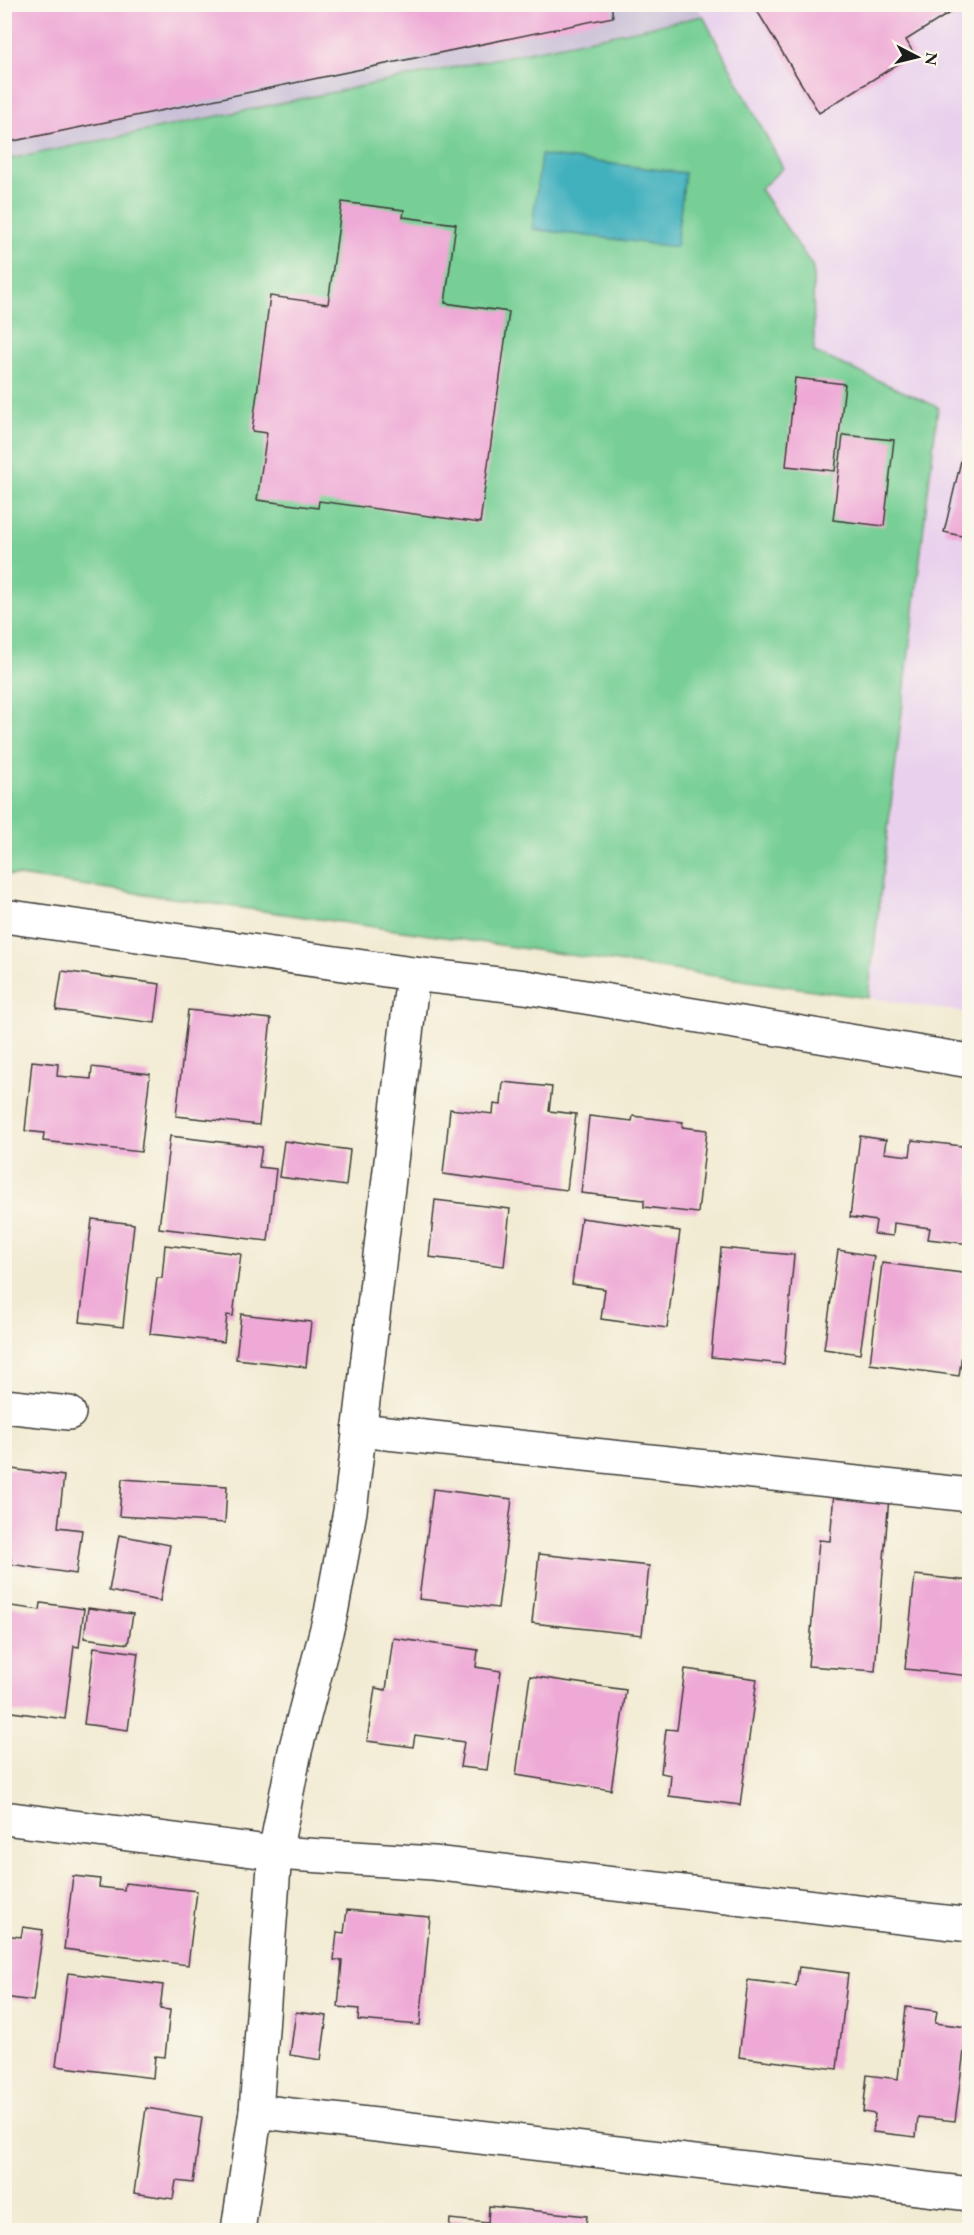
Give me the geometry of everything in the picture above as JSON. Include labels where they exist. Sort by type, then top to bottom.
[{"type":"street","points":[[4,916],[413,975],[525,987],[969,1061]]},
{"type":"street","points":[[238,2230],[256,2111],[275,1853],[295,1751],[331,1613],[350,1511],[413,975]]},
{"type":"street","points":[[4,1406],[69,1413]]},
{"type":"street","points":[[359,1430],[969,1495]]},
{"type":"street","points":[[4,1818],[275,1853],[433,1863],[969,1925]]},
{"type":"street","points":[[256,2111],[969,2194]]},
{"type":"shaded area","points":[[696,4],[703,16],[5,160],[5,5]]},
{"type":"shaded area","points":[[696,5],[969,5],[969,1013],[868,998],[938,407],[814,352],[813,268],[760,188],[703,16]]},
{"type":"green space","points":[[703,16],[783,168],[760,189],[813,267],[814,352],[938,407],[868,998],[5,874],[5,160]]},
{"type":"water","points":[[541,155],[685,173],[676,247],[532,229]]},
{"type":"building","points":[[4,4],[611,4],[613,17],[4,143]]},
{"type":"building","points":[[753,4],[964,4],[906,40],[914,54],[819,113]]},
{"type":"building","points":[[342,202],[404,210],[403,217],[456,224],[445,303],[509,312],[480,523],[319,501],[318,508],[257,500],[267,433],[252,431],[270,296],[328,304]]},
{"type":"building","points":[[795,378],[845,384],[835,471],[786,466]]},
{"type":"building","points":[[970,427],[970,538],[944,532]]},
{"type":"building","points":[[843,435],[894,440],[884,526],[833,520]]},
{"type":"building","points":[[62,971],[160,984],[155,1023],[56,1010]]},
{"type":"building","points":[[188,1010],[271,1019],[259,1125],[176,1116]]},
{"type":"building","points":[[32,1061],[58,1064],[57,1076],[91,1079],[92,1067],[150,1074],[141,1152],[43,1141],[44,1133],[25,1131]]},
{"type":"building","points":[[503,1082],[552,1087],[549,1111],[576,1114],[567,1190],[443,1174],[450,1109],[493,1114],[494,1104],[501,1105]]},
{"type":"building","points":[[589,1116],[632,1121],[633,1116],[683,1122],[682,1127],[707,1130],[698,1213],[644,1207],[644,1200],[581,1193]]},
{"type":"building","points":[[170,1136],[262,1147],[259,1167],[276,1169],[268,1241],[159,1228]]},
{"type":"building","points":[[860,1136],[886,1140],[884,1153],[910,1156],[912,1140],[970,1147],[970,1244],[928,1239],[930,1228],[894,1223],[893,1236],[874,1234],[876,1221],[850,1217]]},
{"type":"building","points":[[284,1141],[350,1150],[346,1186],[279,1177]]},
{"type":"building","points":[[435,1200],[510,1209],[504,1266],[429,1257]]},
{"type":"building","points":[[581,1218],[680,1231],[667,1328],[601,1319],[605,1289],[572,1284]]},
{"type":"building","points":[[92,1219],[134,1224],[123,1327],[80,1322]]},
{"type":"building","points":[[165,1245],[241,1254],[233,1316],[227,1315],[224,1342],[150,1334],[157,1278],[162,1278]]},
{"type":"building","points":[[721,1248],[794,1255],[784,1364],[711,1357]]},
{"type":"building","points":[[838,1250],[874,1256],[860,1354],[824,1349]]},
{"type":"building","points":[[882,1263],[970,1274],[970,1293],[959,1376],[870,1364]]},
{"type":"building","points":[[241,1314],[311,1322],[306,1367],[236,1359]]},
{"type":"building","points":[[4,1468],[64,1476],[58,1527],[82,1530],[76,1574],[10,1564],[11,1559],[4,1559]]},
{"type":"building","points":[[122,1479],[227,1486],[225,1523],[119,1516]]},
{"type":"building","points":[[433,1489],[512,1499],[498,1608],[419,1599]]},
{"type":"building","points":[[834,1492],[889,1497],[875,1671],[808,1666],[819,1540],[830,1541]]},
{"type":"building","points":[[119,1535],[170,1545],[160,1601],[109,1591]]},
{"type":"building","points":[[539,1554],[649,1566],[642,1635],[532,1623]]},
{"type":"building","points":[[915,1575],[970,1581],[970,1676],[905,1669]]},
{"type":"building","points":[[41,1603],[84,1609],[79,1647],[74,1646],[65,1719],[4,1711],[4,1605],[40,1610]]},
{"type":"building","points":[[88,1608],[133,1614],[128,1644],[84,1638]]},
{"type":"building","points":[[393,1638],[478,1650],[476,1667],[501,1671],[487,1770],[460,1767],[464,1742],[415,1735],[413,1747],[367,1741],[375,1688],[386,1690]]},
{"type":"building","points":[[94,1647],[138,1653],[128,1730],[84,1724]]},
{"type":"building","points":[[685,1669],[757,1679],[740,1805],[669,1796],[671,1775],[661,1773],[666,1729],[677,1730]]},
{"type":"building","points":[[530,1676],[626,1690],[611,1790],[516,1775]]},
{"type":"building","points":[[73,1876],[100,1879],[99,1887],[124,1890],[125,1883],[197,1891],[188,1965],[64,1949]]},
{"type":"building","points":[[347,1910],[430,1917],[420,2025],[358,2020],[359,2009],[338,2007],[342,1961],[334,1960],[337,1932],[344,1933]]},
{"type":"building","points":[[23,1927],[43,1930],[33,2001],[4,1997],[4,1935],[21,1937]]},
{"type":"building","points":[[799,1967],[848,1973],[837,2069],[739,2057],[748,1980],[796,1986]]},
{"type":"building","points":[[68,1973],[163,1985],[160,2009],[170,2010],[165,2057],[155,2056],[153,2078],[56,2066]]},
{"type":"building","points":[[906,2007],[937,2011],[935,2023],[967,2027],[955,2121],[918,2117],[916,2137],[873,2132],[875,2114],[863,2112],[867,2075],[898,2079]]},
{"type":"building","points":[[296,2012],[327,2016],[321,2060],[290,2055]]},
{"type":"building","points":[[146,2108],[202,2117],[193,2183],[176,2181],[173,2199],[134,2193]]},
{"type":"building","points":[[489,2206],[587,2216],[585,2230],[449,2230],[450,2219],[488,2223]]}]
